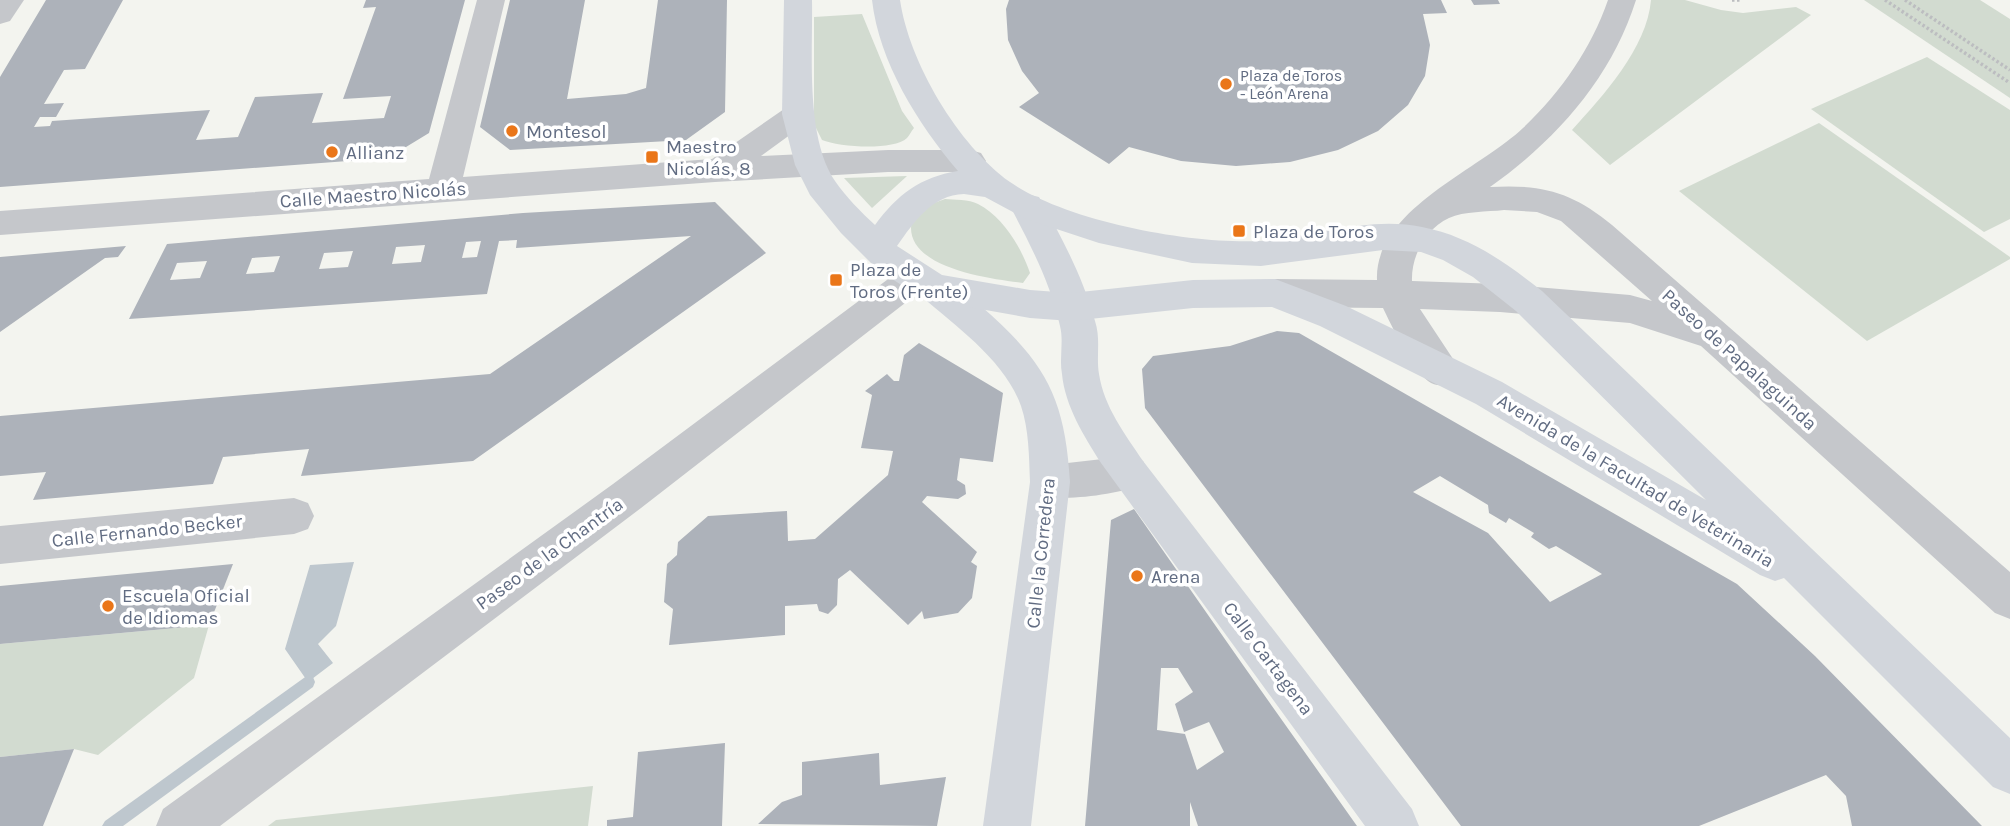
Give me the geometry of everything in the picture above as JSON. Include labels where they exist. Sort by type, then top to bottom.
[{"type":"main road","name":"Calle la Corredera","points":[[799,0],[798,114],[811,165],[822,187],[890,261],[925,282],[1002,345],[1032,389],[1046,427],[1050,482],[1007,826]]},
{"type":"main road","name":"Avenida de la Facultad de Veterinaria","points":[[886,0],[911,75],[930,112],[993,186],[1027,206],[1091,229],[1140,242],[1191,250],[1254,253],[1300,250],[1358,239],[1404,237],[1442,245],[1483,263],[1529,301],[2010,770]]},
{"type":"main road","points":[[877,248],[908,204],[936,187],[956,182],[993,186]]},
{"type":"main road","name":"Calle Cartagena","points":[[1027,206],[1047,241],[1076,323],[1081,377],[1100,428],[1129,473],[1395,826]]},
{"type":"main road","name":"Avenida de la Facultad de Veterinaria","points":[[925,282],[1030,304],[1076,323],[1193,294],[1275,293],[1332,316],[1489,393],[1828,594]]},
{"type":"street","points":[[0,15],[10,0]]},
{"type":"street","points":[[443,189],[491,0]]},
{"type":"street","points":[[1404,237],[1438,208],[1520,149],[1567,101],[1613,30],[1622,0]]},
{"type":"street","points":[[732,169],[798,114]]},
{"type":"street","name":"Calle Maestro Nicolás","points":[[0,223],[732,169],[888,161],[970,161]]},
{"type":"street","name":"Paseo de Papalaguinda","points":[[1438,208],[1483,199],[1544,201],[1570,211],[1600,234],[2010,599]]},
{"type":"street","name":"Avenida de la Facultad de Veterinaria","points":[[1404,237],[1393,266],[1395,296],[1416,341],[1442,371]]},
{"type":"street","name":"Paseo de la Chantría","points":[[180,826],[627,496],[925,282]]},
{"type":"street","name":"Avenida de la Facultad de Veterinaria","points":[[1275,293],[1321,292],[1529,301],[1630,310],[1686,325],[1727,348]]},
{"type":"street","points":[[1050,482],[1129,473]]},
{"type":"street","name":"Calle Fernando Becker","points":[[0,545],[294,516]]},
{"type":"path","points":[[1732,0],[1740,0]]},
{"type":"path","points":[[1885,0],[2010,83]]},
{"type":"path","points":[[1905,0],[2010,70]]},
{"type":"shaded area","points":[[1651,0],[1685,0],[1743,13],[1796,7],[1811,15],[1610,165],[1572,130],[1622,70],[1641,36]]},
{"type":"shaded area","points":[[1864,0],[1980,0],[2010,19],[2010,98]]},
{"type":"shaded area","points":[[862,14],[902,111],[914,128],[907,138],[890,145],[853,146],[822,140],[814,124],[814,17]]},
{"type":"shaded area","points":[[1927,57],[2010,110],[2010,219],[1984,232],[1811,109]]},
{"type":"shaded area","points":[[1819,123],[2010,259],[1867,341],[1679,191]]},
{"type":"shaded area","points":[[907,176],[872,208],[844,178]]},
{"type":"shaded area","points":[[945,199],[974,202],[1003,225],[1022,253],[1030,273],[1023,283],[974,275],[938,262],[924,253],[915,242],[912,223],[920,208]]},
{"type":"shaded area","points":[[354,562],[336,626],[318,644],[333,663],[308,682],[285,649],[310,565]]},
{"type":"shaded area","points":[[209,625],[194,678],[98,755],[74,749],[0,757],[0,644]]},
{"type":"shaded area","points":[[593,786],[588,826],[268,826],[276,820]]},
{"type":"building","points":[[46,0],[123,0],[85,69],[64,70],[44,104],[64,103],[56,117],[40,117],[34,127],[50,126],[52,121],[210,110],[196,140],[238,137],[255,97],[323,93],[312,123],[384,118],[391,96],[343,99],[376,7],[363,8],[366,0],[465,0],[429,133],[388,158],[0,187],[0,77]]},
{"type":"building","points":[[510,0],[585,0],[567,99],[626,94],[646,88],[658,0],[727,0],[725,112],[686,140],[510,150],[480,127]]},
{"type":"building","name":"Plaza de Toros - León Arena","points":[[1009,0],[1441,0],[1447,13],[1423,14],[1430,45],[1425,76],[1408,105],[1378,131],[1338,150],[1290,162],[1236,166],[1181,161],[1129,147],[1109,164],[1019,107],[1039,93],[1022,71],[1008,40],[1006,9]]},
{"type":"building","points":[[1471,0],[1498,0],[1500,4],[1474,5]]},
{"type":"building","points":[[715,202],[766,253],[473,461],[301,476],[309,449],[223,457],[213,484],[33,500],[46,472],[0,476],[0,416],[490,374],[691,236],[516,248],[517,240],[499,241],[487,294],[129,319],[167,244],[523,213]],"holes":[[[481,241],[477,257],[462,258],[466,242]],[[425,245],[421,262],[392,264],[396,247]],[[353,251],[348,267],[319,269],[324,253]],[[280,256],[274,272],[246,274],[252,258]],[[207,261],[200,278],[170,280],[177,263]]]},
{"type":"building","points":[[126,246],[118,257],[105,258],[0,332],[0,257]]},
{"type":"building","points":[[1277,331],[1299,333],[1737,584],[1815,656],[1982,826],[1852,826],[1846,796],[1826,775],[1699,826],[1461,826],[1145,408],[1142,369],[1153,356],[1230,346]],"holes":[[[1440,476],[1488,505],[1489,513],[1506,523],[1509,518],[1534,533],[1531,537],[1549,549],[1556,546],[1602,574],[1550,602],[1488,533],[1413,492]]]},
{"type":"building","points":[[919,343],[1003,393],[993,462],[960,458],[957,480],[965,485],[966,494],[958,499],[927,496],[922,502],[977,552],[971,562],[977,566],[972,598],[958,613],[924,619],[922,611],[908,625],[850,570],[838,579],[837,605],[828,614],[819,611],[817,604],[785,606],[785,635],[669,645],[673,609],[664,602],[667,564],[677,555],[678,542],[708,516],[787,511],[788,541],[815,539],[888,475],[893,451],[861,448],[872,395],[865,391],[887,374],[894,381],[899,381],[904,355]]},
{"type":"building","points":[[1134,509],[1357,826],[1198,826],[1190,802],[1190,826],[1085,826],[1111,520]],"holes":[[[1161,668],[1178,668],[1193,692],[1175,704],[1184,732],[1209,722],[1224,752],[1197,770],[1185,734],[1157,730]]]},
{"type":"building","name":"Escuela Oficial de Idiomas","points":[[233,564],[209,625],[0,644],[0,586]]},
{"type":"building","points":[[725,743],[722,826],[607,826],[607,820],[633,817],[638,752]]},
{"type":"building","points":[[74,749],[43,826],[0,826],[0,757]]},
{"type":"building","points":[[879,753],[880,785],[946,777],[937,826],[758,824],[782,802],[802,795],[802,762]]},
{"type":"waterway","points":[[110,826],[308,682]]},
{"type":"place","name":"Plaza de Toros - León Arena","points":[[1226,84]]},
{"type":"place","name":"Montesol","points":[[512,131]]},
{"type":"place","name":"Allianz","points":[[332,152]]},
{"type":"place","name":"Maestro Nicolás, 8","points":[[652,157]]},
{"type":"place","name":"Plaza de Toros","points":[[1239,231]]},
{"type":"place","name":"Plaza de Toros (Frente)","points":[[836,280]]},
{"type":"place","name":"Arena","points":[[1137,576]]},
{"type":"place","name":"Escuela Oficial de Idiomas","points":[[108,606]]}]
